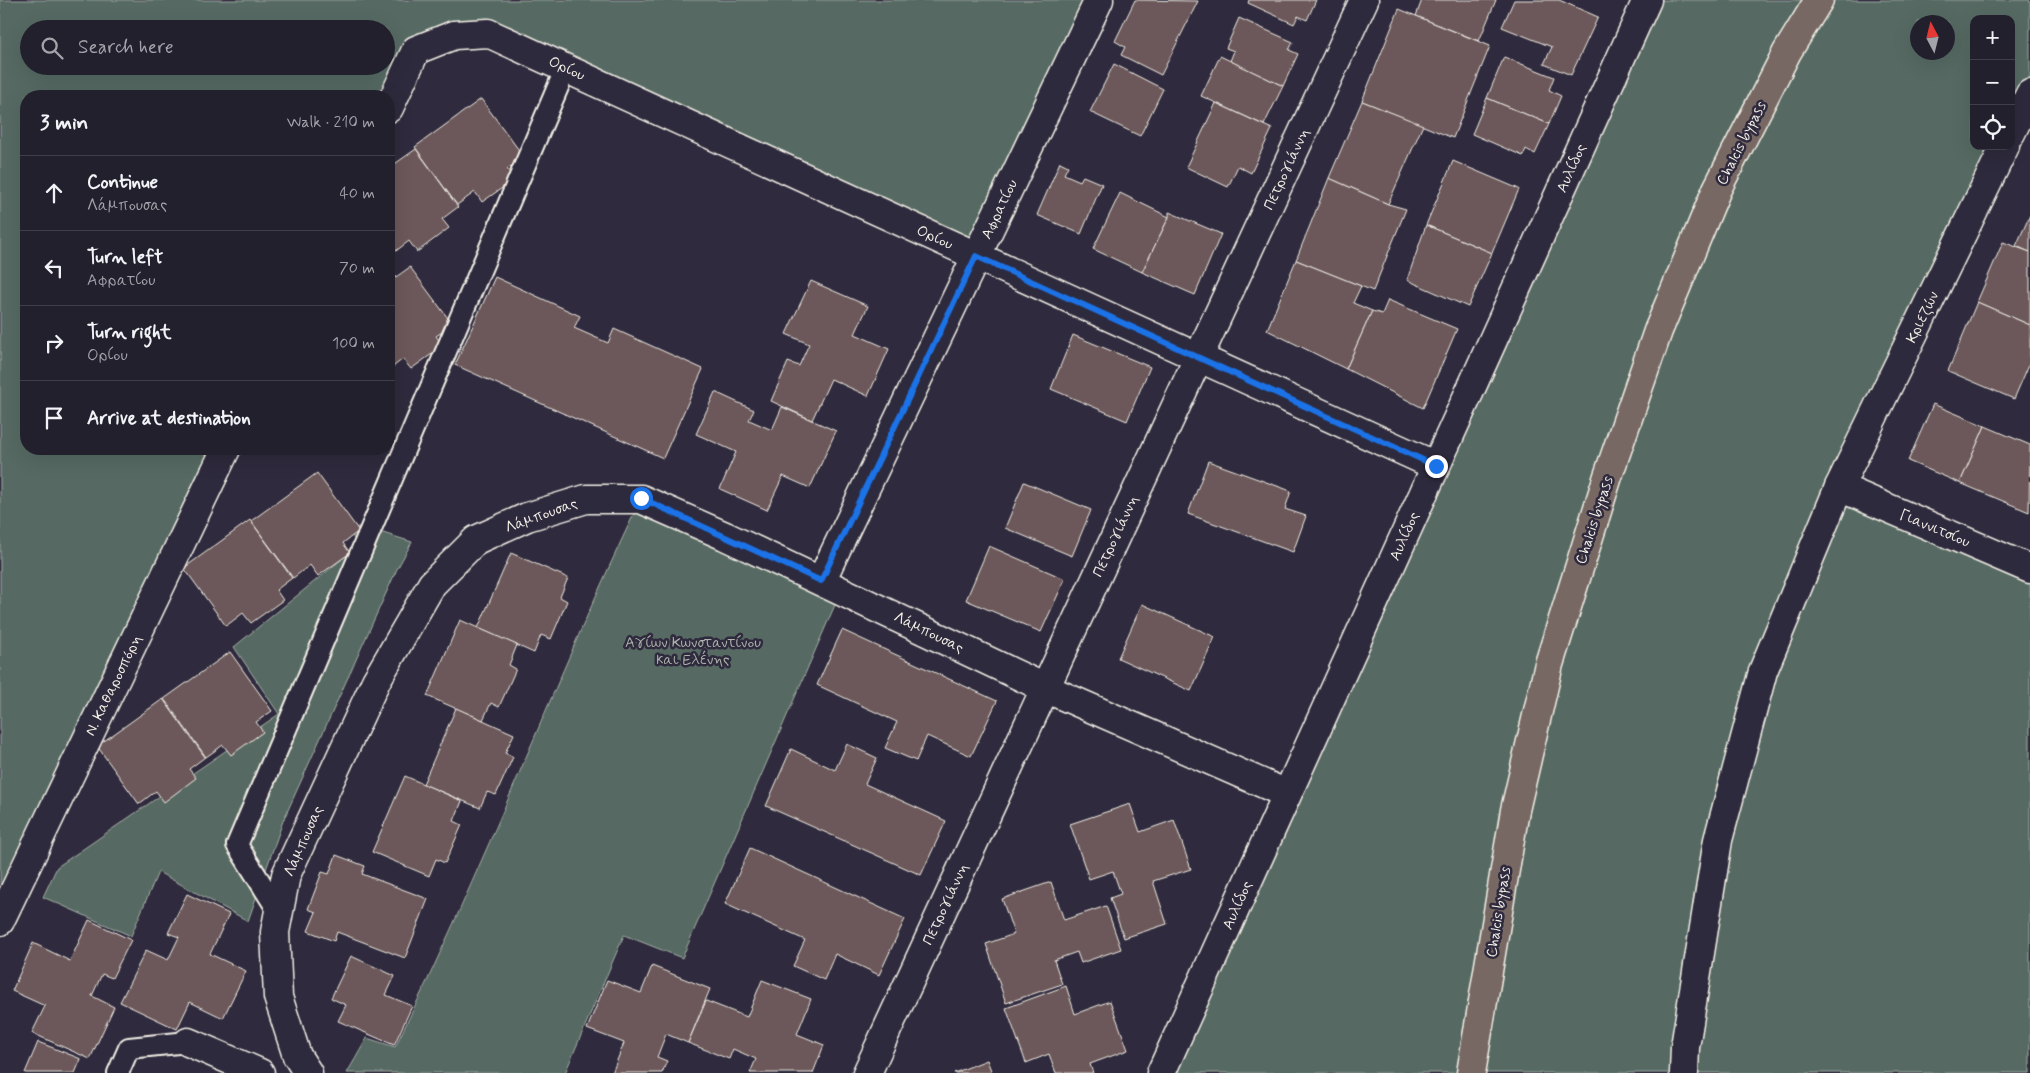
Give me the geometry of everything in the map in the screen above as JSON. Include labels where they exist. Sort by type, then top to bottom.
[{"type":"main road","name":"Chalcis bypass","points":[[1471,1073],[1514,810],[1549,664],[1608,476],[1658,332],[1717,189],[1787,52],[1819,0]]},
{"type":"street","name":"Αφρατίου","points":[[821,581],[1100,0]]},
{"type":"street","name":"Πετρογιάννη","points":[[867,1073],[1364,0]]},
{"type":"street","name":"Αυλίδος","points":[[1161,1073],[1436,466],[1639,3]]},
{"type":"street","name":"Ορίου","points":[[395,95],[416,50],[454,35],[488,33],[1436,466]]},
{"type":"street","points":[[279,912],[237,845],[566,68]]},
{"type":"street","points":[[2015,125],[2030,94]]},
{"type":"street","name":"Κριεζών","points":[[1684,1073],[1684,1047],[1720,831],[1762,671],[1839,487],[2003,150]]},
{"type":"street","name":"Ν. Καθαροσπόρη","points":[[0,921],[223,455]]},
{"type":"street","name":"Γιαννιτσίου","points":[[1839,487],[2030,569]]},
{"type":"street","name":"Λάμπουσας","points":[[308,1073],[297,1056],[278,997],[275,932],[286,875],[376,681],[432,584],[476,540],[527,517],[586,499],[641,498],[1045,688],[1287,794]]},
{"type":"street","points":[[118,1073],[129,1048],[188,1042],[260,1073]]},
{"type":"green space","points":[[0,0],[1099,0],[976,255],[488,33],[417,50],[393,90],[20,90],[20,455],[223,455],[0,921]]},
{"type":"green space","points":[[1647,0],[2030,0],[2030,94],[2015,125],[2015,15],[1970,15],[1970,150],[2003,150],[1839,487],[2030,569],[2030,1073],[1161,1073]]},
{"type":"green space","name":"Αγίων Κωνσταντίνου και Ελένης","points":[[641,499],[841,591],[682,958],[624,935],[565,1073],[347,1073],[367,1038],[395,1047],[459,911],[609,567]]},
{"type":"green space","points":[[361,526],[412,542],[397,569],[283,821],[248,921],[158,872],[131,936],[43,897],[57,867],[279,714],[234,647],[358,546],[349,530]]},
{"type":"building","points":[[1135,0],[1198,1],[1161,75],[1121,55],[1125,47],[1115,41]]},
{"type":"building","points":[[1249,0],[1316,0],[1307,20],[1298,16],[1294,24],[1248,3]]},
{"type":"building","points":[[1422,0],[1496,0],[1479,41],[1416,16]]},
{"type":"building","points":[[1514,0],[1559,0],[1598,17],[1571,75],[1544,64],[1552,47],[1502,27]]},
{"type":"building","points":[[1399,9],[1490,46],[1453,138],[1362,101]]},
{"type":"building","points":[[1239,18],[1293,42],[1289,50],[1298,54],[1283,86],[1230,61],[1234,51],[1226,48]]},
{"type":"building","points":[[1220,56],[1283,86],[1264,125],[1201,96]]},
{"type":"building","points":[[1504,57],[1554,77],[1549,90],[1561,96],[1549,124],[1487,98]]},
{"type":"building","points":[[1114,64],[1163,89],[1140,136],[1090,112]]},
{"type":"building","points":[[1487,98],[1549,124],[1535,154],[1526,149],[1523,156],[1472,134]]},
{"type":"building","points":[[481,99],[524,157],[507,169],[515,179],[482,202],[475,192],[457,205],[415,147]]},
{"type":"building","points":[[1362,101],[1423,125],[1388,204],[1329,178]]},
{"type":"building","points":[[1216,103],[1272,129],[1251,173],[1238,166],[1228,187],[1186,167]]},
{"type":"building","points":[[416,149],[458,207],[442,219],[449,228],[417,252],[409,241],[395,252],[395,164]]},
{"type":"building","points":[[1453,161],[1519,189],[1492,253],[1426,225]]},
{"type":"building","points":[[1060,162],[1068,166],[1064,174],[1080,181],[1083,176],[1102,184],[1081,234],[1037,215]]},
{"type":"building","points":[[1329,178],[1388,204],[1406,209],[1373,291],[1296,260]]},
{"type":"building","points":[[1120,193],[1169,217],[1142,272],[1093,249]]},
{"type":"building","points":[[1169,212],[1221,234],[1195,295],[1142,272],[1169,217]]},
{"type":"building","points":[[2030,215],[2030,252],[2016,246]]},
{"type":"building","points":[[1426,225],[1492,253],[1468,307],[1407,280]]},
{"type":"building","points":[[2003,242],[2030,252],[2030,325],[1977,302]]},
{"type":"building","points":[[1296,260],[1361,286],[1353,303],[1372,311],[1346,369],[1267,330]]},
{"type":"building","points":[[410,267],[453,325],[436,336],[443,346],[411,369],[403,359],[395,365],[395,278]]},
{"type":"building","points":[[495,277],[580,316],[574,328],[608,343],[614,329],[703,369],[663,458],[455,365]]},
{"type":"building","points":[[811,281],[868,306],[855,334],[889,349],[868,396],[831,379],[812,420],[771,401],[788,362],[799,366],[809,344],[786,334]]},
{"type":"building","points":[[1388,300],[1457,329],[1423,408],[1346,369],[1372,311],[1382,314]]},
{"type":"building","points":[[1977,302],[2030,325],[2030,362],[2014,399],[1948,371]]},
{"type":"building","points":[[1073,335],[1150,367],[1127,421],[1051,389]]},
{"type":"building","points":[[715,392],[754,410],[749,420],[772,430],[782,407],[836,431],[810,488],[783,476],[767,510],[720,489],[736,452],[696,434]]},
{"type":"building","points":[[1933,404],[1985,426],[1960,483],[1908,461]]},
{"type":"building","points":[[1985,426],[2030,445],[2029,512],[1960,483]]},
{"type":"building","points":[[1208,461],[1291,491],[1285,509],[1306,516],[1293,552],[1188,514]]},
{"type":"building","points":[[317,473],[359,531],[343,543],[350,553],[318,576],[310,565],[293,578],[251,521]]},
{"type":"building","points":[[1024,482],[1091,510],[1072,556],[1005,528]]},
{"type":"building","points":[[250,520],[292,578],[276,590],[283,600],[251,623],[243,613],[226,626],[184,568]]},
{"type":"building","points":[[989,546],[1065,579],[1041,632],[966,600]]},
{"type":"building","points":[[511,553],[568,578],[560,597],[567,601],[551,639],[541,635],[534,653],[478,628]]},
{"type":"building","points":[[1142,604],[1215,637],[1191,691],[1118,658]]},
{"type":"building","points":[[460,620],[517,645],[509,665],[516,669],[499,707],[491,703],[483,720],[427,696]]},
{"type":"building","points":[[842,630],[997,701],[971,756],[927,736],[916,761],[885,748],[897,722],[817,685]]},
{"type":"building","points":[[230,652],[272,711],[256,722],[263,732],[231,755],[223,745],[206,757],[164,699]]},
{"type":"building","points":[[163,699],[205,757],[189,769],[196,778],[164,802],[156,791],[139,804],[97,746]]},
{"type":"building","points":[[456,708],[514,734],[505,753],[513,757],[496,795],[487,792],[480,808],[423,784]]},
{"type":"building","points":[[847,744],[877,758],[865,784],[946,821],[921,875],[766,806],[791,749],[835,770]]},
{"type":"building","points":[[405,776],[462,801],[454,821],[462,825],[445,863],[436,859],[429,876],[372,852]]},
{"type":"building","points":[[1130,804],[1140,832],[1174,820],[1191,869],[1153,881],[1167,924],[1124,938],[1110,898],[1121,894],[1113,871],[1089,879],[1070,824]]},
{"type":"building","points":[[750,848],[905,919],[879,975],[835,954],[824,980],[793,966],[805,940],[725,904]]},
{"type":"building","points":[[336,855],[365,866],[362,874],[428,899],[405,958],[337,932],[334,941],[308,931],[316,912],[308,909],[322,872],[329,874]]},
{"type":"building","points":[[1051,882],[1064,920],[1106,906],[1121,949],[1081,963],[1077,952],[1054,960],[1062,984],[1006,1003],[986,944],[1014,934],[1002,899]]},
{"type":"building","points":[[187,894],[229,914],[210,954],[246,971],[223,1018],[190,1002],[177,1029],[120,1002],[146,950],[168,960],[179,937],[168,933]]},
{"type":"building","points":[[89,920],[131,940],[112,978],[102,974],[92,996],[114,1007],[90,1059],[32,1033],[45,1006],[12,991],[33,943],[70,961]]},
{"type":"building","points":[[351,956],[395,976],[386,995],[412,1006],[394,1045],[338,1021],[346,1005],[331,998]]},
{"type":"building","points":[[652,966],[710,989],[688,1043],[666,1034],[657,1057],[667,1061],[662,1073],[612,1073],[624,1043],[587,1029],[607,980],[641,993]]},
{"type":"building","points":[[762,980],[811,999],[797,1034],[824,1045],[813,1073],[750,1073],[756,1059],[733,1049],[729,1059],[688,1043],[706,1001],[747,1017]]},
{"type":"building","points":[[1066,986],[1075,1014],[1110,1001],[1128,1050],[1090,1064],[1093,1073],[1056,1073],[1049,1054],[1026,1063],[1006,1008]]},
{"type":"building","points":[[38,1042],[81,1059],[75,1073],[25,1073]]},
{"type":"building","points":[[987,1060],[992,1073],[954,1073]]},
{"type":"route","points":[[641,498],[821,581],[976,256],[1436,466]]}]
